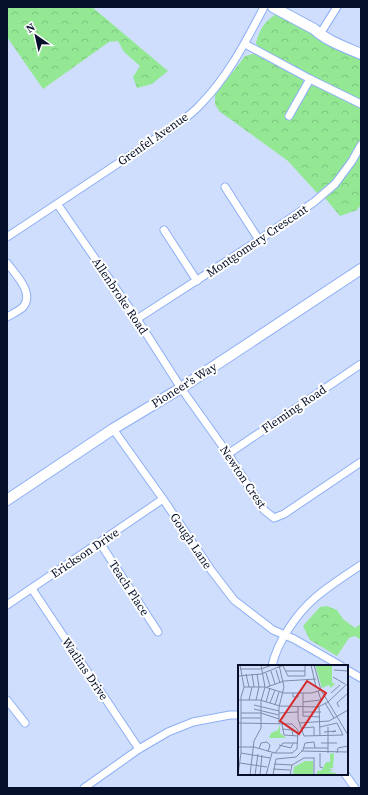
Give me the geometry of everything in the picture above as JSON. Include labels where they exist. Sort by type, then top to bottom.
[{"type":"main road","points":[[273,7],[361,54]]},
{"type":"main road","points":[[319,31],[361,46]]},
{"type":"main road","name":"Pioneer's Way","points":[[7,500],[113,429],[181,388],[361,269]]},
{"type":"street","name":"Grenfel Avenue","points":[[7,237],[58,205],[176,125],[200,106],[219,84],[245,44],[264,7]]},
{"type":"street","points":[[319,31],[337,7]]},
{"type":"street","points":[[245,44],[310,79],[361,104]]},
{"type":"street","points":[[289,116],[310,79]]},
{"type":"street","name":"Montgomery Crescent","points":[[137,319],[197,281],[314,202],[334,184],[352,161],[361,145]]},
{"type":"street","points":[[225,187],[259,240]]},
{"type":"street","name":"Allenbroke Road","points":[[58,205],[137,319],[181,388]]},
{"type":"street","points":[[164,230],[197,281]]},
{"type":"street","points":[[7,263],[24,288],[26,301],[22,308],[7,318]]},
{"type":"street","name":"Fleming Road","points":[[228,454],[361,364]]},
{"type":"street","name":"Newton Crest","points":[[181,388],[228,454],[264,510],[274,518],[284,514],[361,462]]},
{"type":"street","name":"Gough Lane","points":[[113,429],[163,499],[210,570],[234,600],[273,630],[294,639],[339,665]]},
{"type":"street","name":"Erickson Drive","points":[[7,605],[163,499]]},
{"type":"street","name":"Teach Place","points":[[100,543],[158,632]]},
{"type":"street","points":[[272,665],[279,646],[292,623],[315,598],[361,565]]},
{"type":"street","name":"Watlins Drive","points":[[32,589],[139,749]]},
{"type":"street","points":[[348,671],[361,678]]},
{"type":"street","points":[[7,700],[24,723]]},
{"type":"street","points":[[84,788],[139,749],[168,732],[193,722],[230,715],[238,715]]},
{"type":"street","points":[[346,775],[355,788]]},
{"type":"green space","points":[[10,7],[92,7],[168,71],[152,84],[137,88],[133,77],[140,66],[124,52],[118,41],[109,42],[43,89],[7,37],[7,9]]},
{"type":"green space","points":[[276,14],[361,56],[361,101],[258,48],[256,43],[261,30]]},
{"type":"green space","points":[[257,53],[302,78],[304,83],[288,119],[292,119],[298,104],[309,87],[317,84],[361,106],[361,139],[335,179],[317,193],[288,161],[219,111],[215,104],[215,95],[245,56]]},
{"type":"green space","points":[[361,150],[361,205],[357,210],[340,216],[325,198],[354,165]]},
{"type":"green space","points":[[327,606],[337,610],[343,619],[355,628],[361,624],[361,640],[355,636],[349,638],[337,656],[310,640],[303,626],[320,607]]}]
